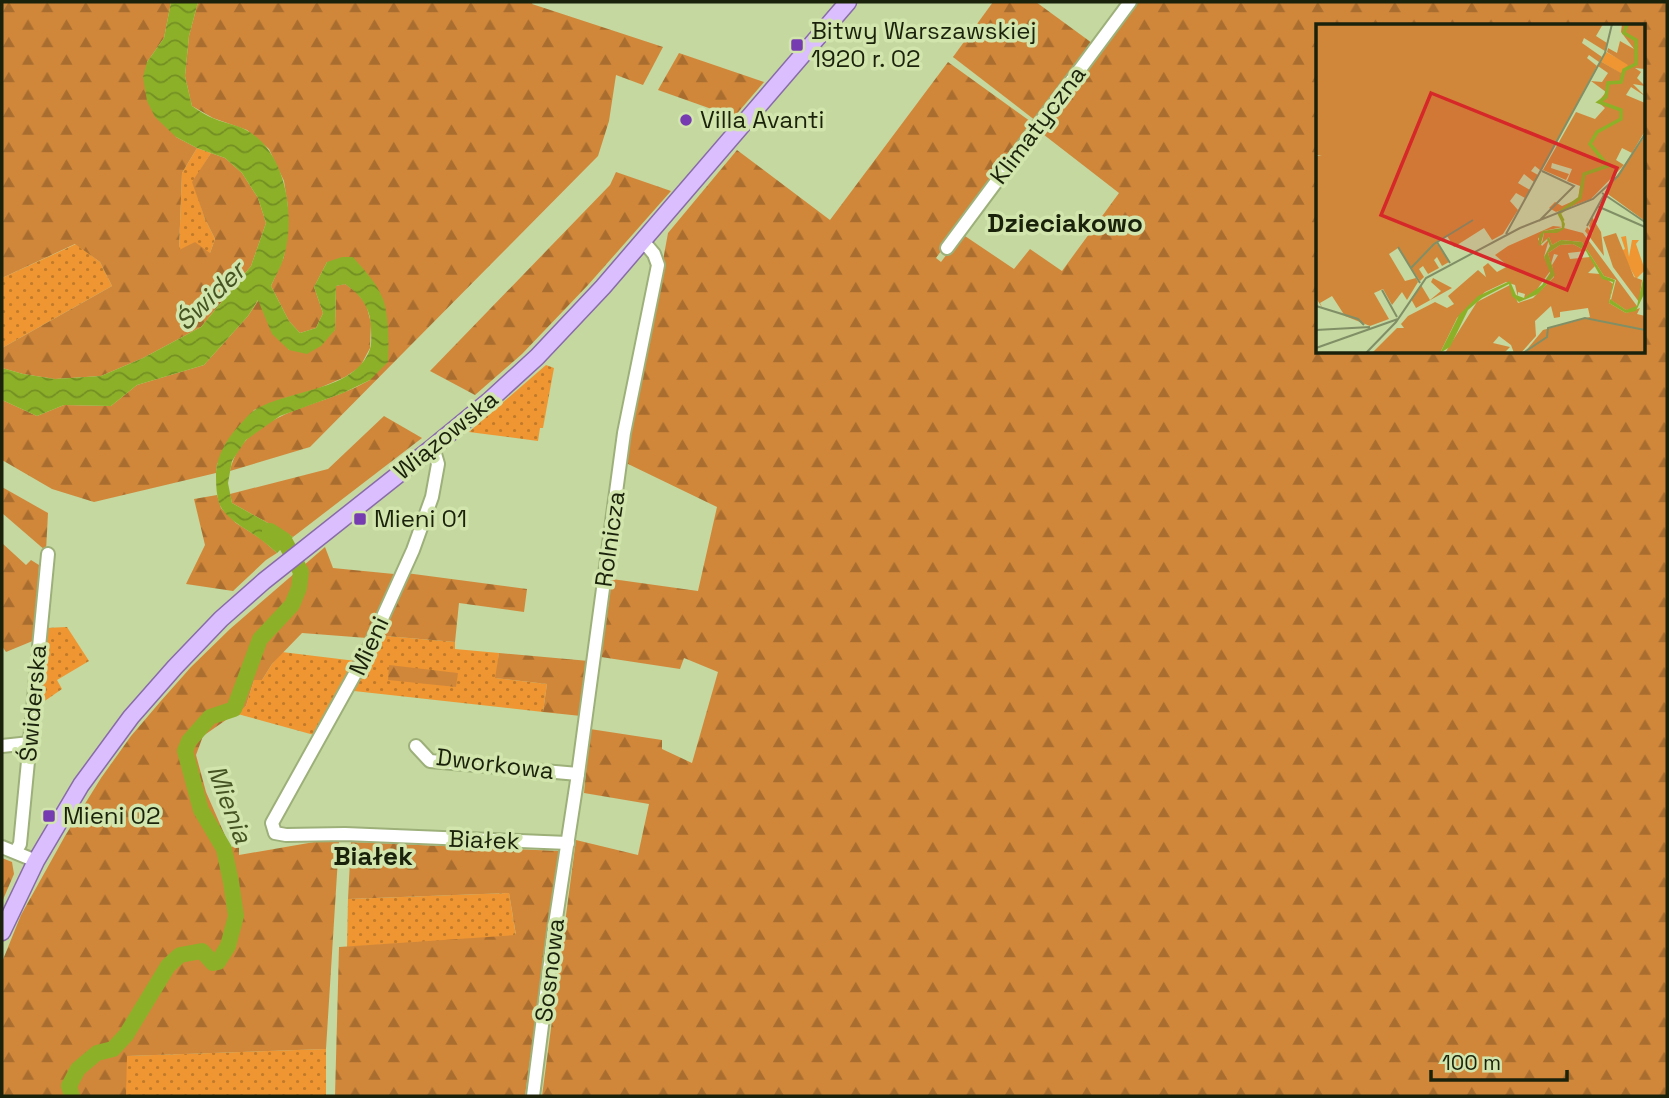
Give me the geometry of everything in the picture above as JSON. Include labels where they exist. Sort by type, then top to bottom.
[{"type":"main road","name":"Wiązowska","points":[[2,932],[36,861],[81,785],[131,717],[175,667],[221,619],[306,547],[490,400],[537,357],[603,288],[848,2]]},
{"type":"street","name":"Klimatyczna","points":[[947,248],[1130,2]]},
{"type":"street","name":"Rolnicza","points":[[568,843],[624,433],[658,265],[654,254],[643,241]]},
{"type":"street","name":"Mieni","points":[[275,833],[272,823],[366,654],[413,550],[432,498],[438,464],[433,447]]},
{"type":"street","name":"Świderska","points":[[16,851],[20,844],[48,554]]},
{"type":"street","points":[[2,746],[30,743]]},
{"type":"street","name":"Dworkowa","points":[[416,746],[430,761],[578,774]]},
{"type":"street","name":"Białek","points":[[275,833],[568,843]]},
{"type":"street","name":"Sosnowa","points":[[533,1096],[568,843]]},
{"type":"street","points":[[2,847],[36,861]]},
{"type":"shaded area","points":[[197,148],[211,153],[193,182],[205,219],[215,239],[210,253],[179,251],[182,173]]},
{"type":"shaded area","points":[[76,244],[100,262],[112,286],[2,348],[2,278]]},
{"type":"shaded area","points":[[546,365],[554,368],[543,428],[540,428],[538,441],[469,432]]},
{"type":"shaded area","points":[[67,627],[89,661],[57,680],[62,689],[36,707],[45,628]]},
{"type":"shaded area","points":[[381,632],[386,636],[455,642],[455,649],[499,653],[496,678],[547,684],[543,712],[354,691]]},
{"type":"shaded area","points":[[282,652],[356,661],[314,735],[234,713],[246,706],[254,680],[262,680]]},
{"type":"shaded area","points":[[509,893],[516,936],[347,947],[348,899]]},
{"type":"shaded area","points":[[326,1049],[326,1096],[126,1096],[126,1056]]},
{"type":"green space","points":[[2,2],[171,2],[164,38],[147,62],[176,137],[197,148],[182,173],[179,250],[195,242],[210,253],[215,239],[192,182],[211,153],[225,158],[242,173],[258,198],[266,223],[251,266],[201,327],[143,358],[101,376],[55,379],[2,368],[2,348],[112,286],[100,262],[75,244],[2,278]]},
{"type":"green space","points":[[198,2],[533,2],[532,4],[663,47],[643,85],[616,75],[609,121],[598,156],[310,447],[230,471],[236,454],[246,440],[259,429],[291,412],[370,380],[383,300],[327,262],[314,287],[323,313],[316,328],[300,333],[289,321],[271,286],[284,257],[288,207],[284,181],[269,149],[247,130],[213,118],[192,106],[185,76],[189,36]]},
{"type":"green space","points":[[993,2],[1036,2],[1092,43],[1036,121],[953,57]]},
{"type":"green space","points":[[1135,2],[1667,2],[1667,1096],[542,1096],[576,840],[638,855],[649,804],[584,793],[590,729],[662,740],[662,749],[692,763],[718,672],[684,658],[680,669],[601,657],[612,579],[698,591],[717,507],[626,463],[668,233],[737,150],[830,220],[948,62],[1034,124],[936,258],[941,262],[962,234],[1014,269],[1030,249],[1062,271],[1119,193],[1039,131]]},
{"type":"green space","points":[[679,53],[764,82],[734,117],[658,90]]},
{"type":"green space","points":[[616,172],[671,191],[588,285],[522,354],[475,395],[430,371],[610,185]]},
{"type":"green space","points":[[345,284],[366,304],[371,323],[370,348],[360,367],[317,389],[254,410],[217,464],[216,473],[94,502],[52,489],[2,460],[2,400],[37,416],[64,405],[111,406],[137,385],[204,365],[248,316],[259,299],[289,350],[335,330],[336,286]]},
{"type":"green space","points":[[384,416],[422,438],[293,537],[232,503],[230,494],[328,469]]},
{"type":"green space","points":[[2,487],[48,513],[46,551],[2,513]]},
{"type":"green space","points":[[217,495],[221,508],[236,523],[277,553],[233,591],[186,584],[205,545],[194,499]]},
{"type":"green space","points":[[2,543],[26,565],[31,560],[39,565],[35,640],[6,652],[2,646]]},
{"type":"green space","points":[[325,547],[333,568],[394,574],[367,638],[302,633],[272,664],[262,680],[254,680],[246,706],[203,736],[196,755],[206,792],[230,847],[239,846],[239,855],[320,841],[339,842],[326,1049],[127,1056],[126,1096],[2,1096],[2,962],[21,915],[65,836],[131,736],[191,667],[230,629]]},
{"type":"green space","points":[[406,573],[527,589],[524,612],[459,603],[455,642],[386,636],[381,632]]},
{"type":"green space","points":[[499,653],[589,661],[581,716],[543,712],[547,684],[495,678]]},
{"type":"green space","points":[[389,665],[458,673],[456,687],[388,680]]},
{"type":"green space","points":[[351,842],[559,851],[525,1096],[335,1096],[339,947],[516,935],[509,893],[348,899]]},
{"type":"green space","points":[[2,858],[12,862],[14,874],[2,902]]},
{"type":"water","points":[[171,2],[198,2],[189,36],[185,76],[192,106],[212,118],[246,130],[260,140],[279,169],[288,204],[289,222],[283,260],[271,286],[289,321],[300,333],[316,328],[323,313],[314,287],[327,262],[342,257],[353,257],[370,277],[383,299],[386,313],[388,362],[370,380],[280,416],[246,440],[232,461],[228,483],[232,503],[293,537],[277,553],[222,509],[216,486],[218,461],[229,438],[252,412],[269,403],[336,382],[362,363],[371,347],[369,314],[364,302],[345,284],[336,286],[335,330],[321,346],[307,354],[289,350],[272,334],[258,300],[248,316],[204,365],[137,385],[111,406],[64,405],[37,416],[2,400],[2,368],[55,379],[101,376],[143,358],[201,327],[251,266],[266,223],[258,198],[242,173],[225,158],[176,137],[155,117],[147,101],[143,77],[147,62],[164,38]]},
{"type":"waterway","name":"Mienia","points":[[72,1096],[69,1086],[78,1069],[97,1053],[113,1049],[126,1035],[168,966],[180,955],[202,951],[213,963],[218,962],[228,946],[236,916],[224,849],[201,810],[185,751],[189,741],[210,717],[234,709],[260,639],[292,605],[299,588],[301,572],[284,540],[270,531]]},
{"type":"place","name":"Bitwy Warszawskiej 1920 r. 02","points":[[797,45]]},
{"type":"place","name":"Villa Avanti","points":[[686,120]]},
{"type":"place","name":"Mieni 01","points":[[360,519]]},
{"type":"place","name":"Mieni 02","points":[[49,816]]},
{"type":"district","name":"Dzieciakowo","points":[[1065,223]]},
{"type":"district","name":"Białek","points":[[373,856]]},
{"type":"water label","name":"Świder","points":[[210,296]]}]
